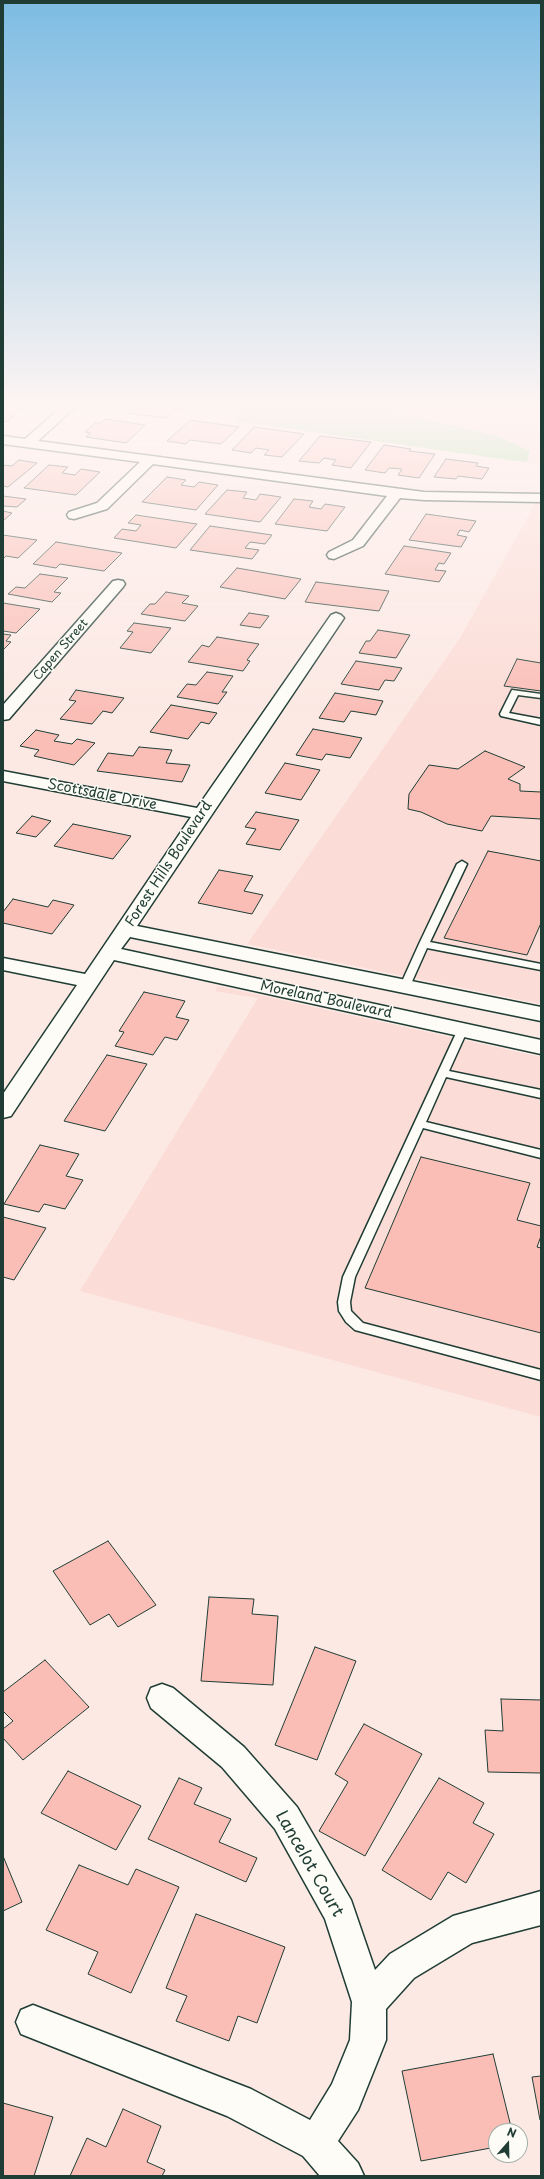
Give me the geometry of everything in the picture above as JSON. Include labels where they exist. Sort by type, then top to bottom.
[{"type":"street","points":[[74,515],[94,509]]},
{"type":"street","points":[[334,555],[358,544],[385,509]]},
{"type":"street","name":"Capen Street","points":[[3,715],[118,584]]},
{"type":"street","name":"Forest Hills Boulevard","points":[[3,1111],[202,814],[336,618]]},
{"type":"street","name":"Scottsdale Drive","points":[[3,776],[202,814]]},
{"type":"street","name":"Moreland Boulevard","points":[[125,930],[541,1014]]},
{"type":"street","name":"Moreland Boulevard","points":[[110,953],[541,1047]]},
{"type":"street","points":[[3,964],[91,981]]},
{"type":"street","points":[[393,1014],[405,986]]},
{"type":"street","name":"Lancelot Court","points":[[162,1698],[233,1757],[286,1818],[339,1912],[369,2002],[368,2040],[345,2097],[316,2143]]},
{"type":"street","points":[[369,2002],[402,1966],[465,1928],[541,1908]]},
{"type":"street","points":[[33,2022],[238,2102],[316,2143],[345,2176]]},
{"type":"lane","points":[[541,696],[515,692],[504,714],[541,722]]},
{"type":"lane","points":[[405,986],[462,864]]},
{"type":"lane","points":[[424,944],[541,967]]},
{"type":"lane","points":[[463,1029],[350,1277],[344,1302],[350,1319],[359,1327],[541,1375]]},
{"type":"lane","points":[[443,1073],[541,1094]]},
{"type":"lane","points":[[420,1124],[541,1154]]},
{"type":"shaded area","points":[[532,509],[541,509],[541,1004],[247,944],[460,638]]},
{"type":"shaded area","points":[[218,986],[541,1057],[541,1417],[80,1291],[258,998],[215,991]]},
{"type":"building","points":[[210,509],[271,509],[260,522],[205,514]]},
{"type":"building","points":[[287,509],[344,509],[327,531],[275,524]]},
{"type":"building","points":[[3,511],[12,513],[3,521]]},
{"type":"building","points":[[426,514],[476,521],[469,532],[460,530],[457,535],[467,537],[461,547],[409,540]]},
{"type":"building","points":[[136,515],[197,524],[176,548],[114,538],[122,529],[136,531],[141,525],[128,523]]},
{"type":"building","points":[[210,526],[272,535],[265,544],[250,542],[245,548],[259,550],[252,559],[190,550]]},
{"type":"building","points":[[3,535],[37,540],[18,558],[6,556],[3,559]]},
{"type":"building","points":[[56,542],[122,553],[104,571],[60,564],[56,568],[33,564]]},
{"type":"building","points":[[404,546],[451,553],[444,564],[439,563],[435,570],[446,571],[439,582],[385,574]]},
{"type":"building","points":[[237,568],[301,579],[285,599],[220,587]]},
{"type":"building","points":[[40,574],[68,578],[54,592],[61,593],[52,602],[8,594],[16,587],[25,588]]},
{"type":"building","points":[[316,582],[389,591],[379,611],[305,602]]},
{"type":"building","points":[[166,592],[189,596],[182,603],[198,606],[185,621],[141,614],[150,604],[155,604]]},
{"type":"building","points":[[3,603],[40,609],[16,633],[3,631]]},
{"type":"building","points":[[249,613],[269,616],[260,628],[240,625]]},
{"type":"building","points":[[134,623],[171,628],[151,653],[120,648],[133,632],[127,631]]},
{"type":"building","points":[[378,630],[410,635],[396,658],[359,653],[366,641],[370,641]]},
{"type":"building","points":[[3,634],[11,635],[6,641],[11,642],[3,650]]},
{"type":"building","points":[[217,637],[259,644],[247,660],[250,661],[243,671],[188,662],[202,645],[209,647]]},
{"type":"building","points":[[517,659],[541,663],[541,691],[504,686]]},
{"type":"building","points":[[356,661],[402,668],[394,681],[385,680],[379,690],[341,684]]},
{"type":"building","points":[[207,672],[233,676],[222,692],[227,692],[218,704],[177,697],[187,684],[196,685]]},
{"type":"building","points":[[76,690],[124,698],[112,713],[103,711],[92,724],[60,719],[76,701],[69,700]]},
{"type":"building","points":[[335,693],[383,701],[376,715],[351,711],[344,722],[319,718]]},
{"type":"building","points":[[171,705],[217,713],[209,724],[201,722],[188,739],[150,732]]},
{"type":"building","points":[[313,729],[362,738],[350,758],[326,754],[322,760],[296,755]]},
{"type":"building","points":[[36,730],[59,735],[54,741],[72,744],[77,739],[95,743],[74,765],[34,756],[39,750],[20,746]]},
{"type":"building","points":[[139,747],[172,750],[166,763],[190,765],[182,782],[97,771],[108,753],[133,756]]},
{"type":"building","points":[[485,751],[525,767],[508,779],[520,784],[520,791],[541,792],[541,819],[491,816],[482,831],[447,824],[421,812],[408,809],[409,794],[429,765],[458,769]]},
{"type":"building","points":[[285,763],[320,770],[301,800],[265,793]]},
{"type":"building","points":[[256,812],[299,820],[280,850],[246,844],[256,829],[245,827]]},
{"type":"building","points":[[32,816],[51,821],[36,837],[16,833]]},
{"type":"building","points":[[73,824],[131,836],[113,859],[54,846]]},
{"type":"building","points":[[488,851],[541,861],[541,923],[527,955],[444,938]]},
{"type":"building","points":[[219,870],[253,876],[244,891],[263,895],[252,914],[198,903]]},
{"type":"building","points":[[13,899],[48,907],[53,900],[74,905],[52,934],[3,923],[3,912]]},
{"type":"building","points":[[144,992],[185,1001],[176,1017],[189,1020],[177,1040],[165,1037],[153,1055],[115,1046],[124,1032],[119,1031]]},
{"type":"building","points":[[107,1055],[147,1064],[105,1131],[64,1121]]},
{"type":"building","points":[[40,1145],[79,1154],[66,1176],[83,1180],[65,1209],[44,1204],[39,1212],[4,1204]]},
{"type":"building","points":[[421,1157],[530,1183],[517,1220],[541,1226],[541,1236],[537,1247],[541,1248],[541,1333],[365,1288]]},
{"type":"building","points":[[3,1217],[46,1228],[14,1280],[3,1277]]},
{"type":"building","points":[[108,1541],[156,1605],[118,1627],[109,1614],[90,1625],[53,1571]]},
{"type":"building","points":[[209,1597],[254,1599],[252,1614],[278,1616],[273,1685],[201,1681]]},
{"type":"building","points":[[315,1647],[356,1661],[317,1760],[275,1745]]},
{"type":"building","points":[[45,1660],[89,1707],[23,1760],[3,1738],[3,1729],[13,1721],[3,1711],[3,1692]]},
{"type":"building","points":[[501,1699],[541,1700],[541,1773],[488,1772],[485,1730],[503,1731]]},
{"type":"building","points":[[364,1724],[422,1754],[365,1856],[319,1831],[348,1782],[335,1774]]},
{"type":"building","points":[[68,1771],[141,1806],[116,1850],[41,1813]]},
{"type":"building","points":[[179,1778],[202,1788],[194,1804],[231,1819],[219,1842],[257,1858],[246,1882],[148,1839]]},
{"type":"building","points":[[439,1778],[484,1803],[473,1823],[494,1834],[466,1883],[448,1872],[431,1900],[382,1870]]},
{"type":"building","points":[[3,1856],[22,1902],[3,1911]]},
{"type":"building","points":[[79,1865],[128,1885],[136,1869],[179,1887],[131,1993],[88,1974],[98,1952],[46,1930]]},
{"type":"building","points":[[196,1914],[285,1947],[257,2023],[238,2016],[229,2041],[176,2021],[187,1996],[166,1988]]},
{"type":"building","points":[[493,2054],[510,2123],[488,2123],[488,2148],[421,2161],[402,2071]]},
{"type":"building","points":[[541,2076],[541,2120],[540,2120],[532,2077]]},
{"type":"building","points":[[3,2103],[53,2117],[34,2176],[3,2176]]},
{"type":"building","points":[[123,2109],[161,2126],[147,2162],[165,2170],[162,2176],[70,2176],[87,2138],[106,2147]]}]
